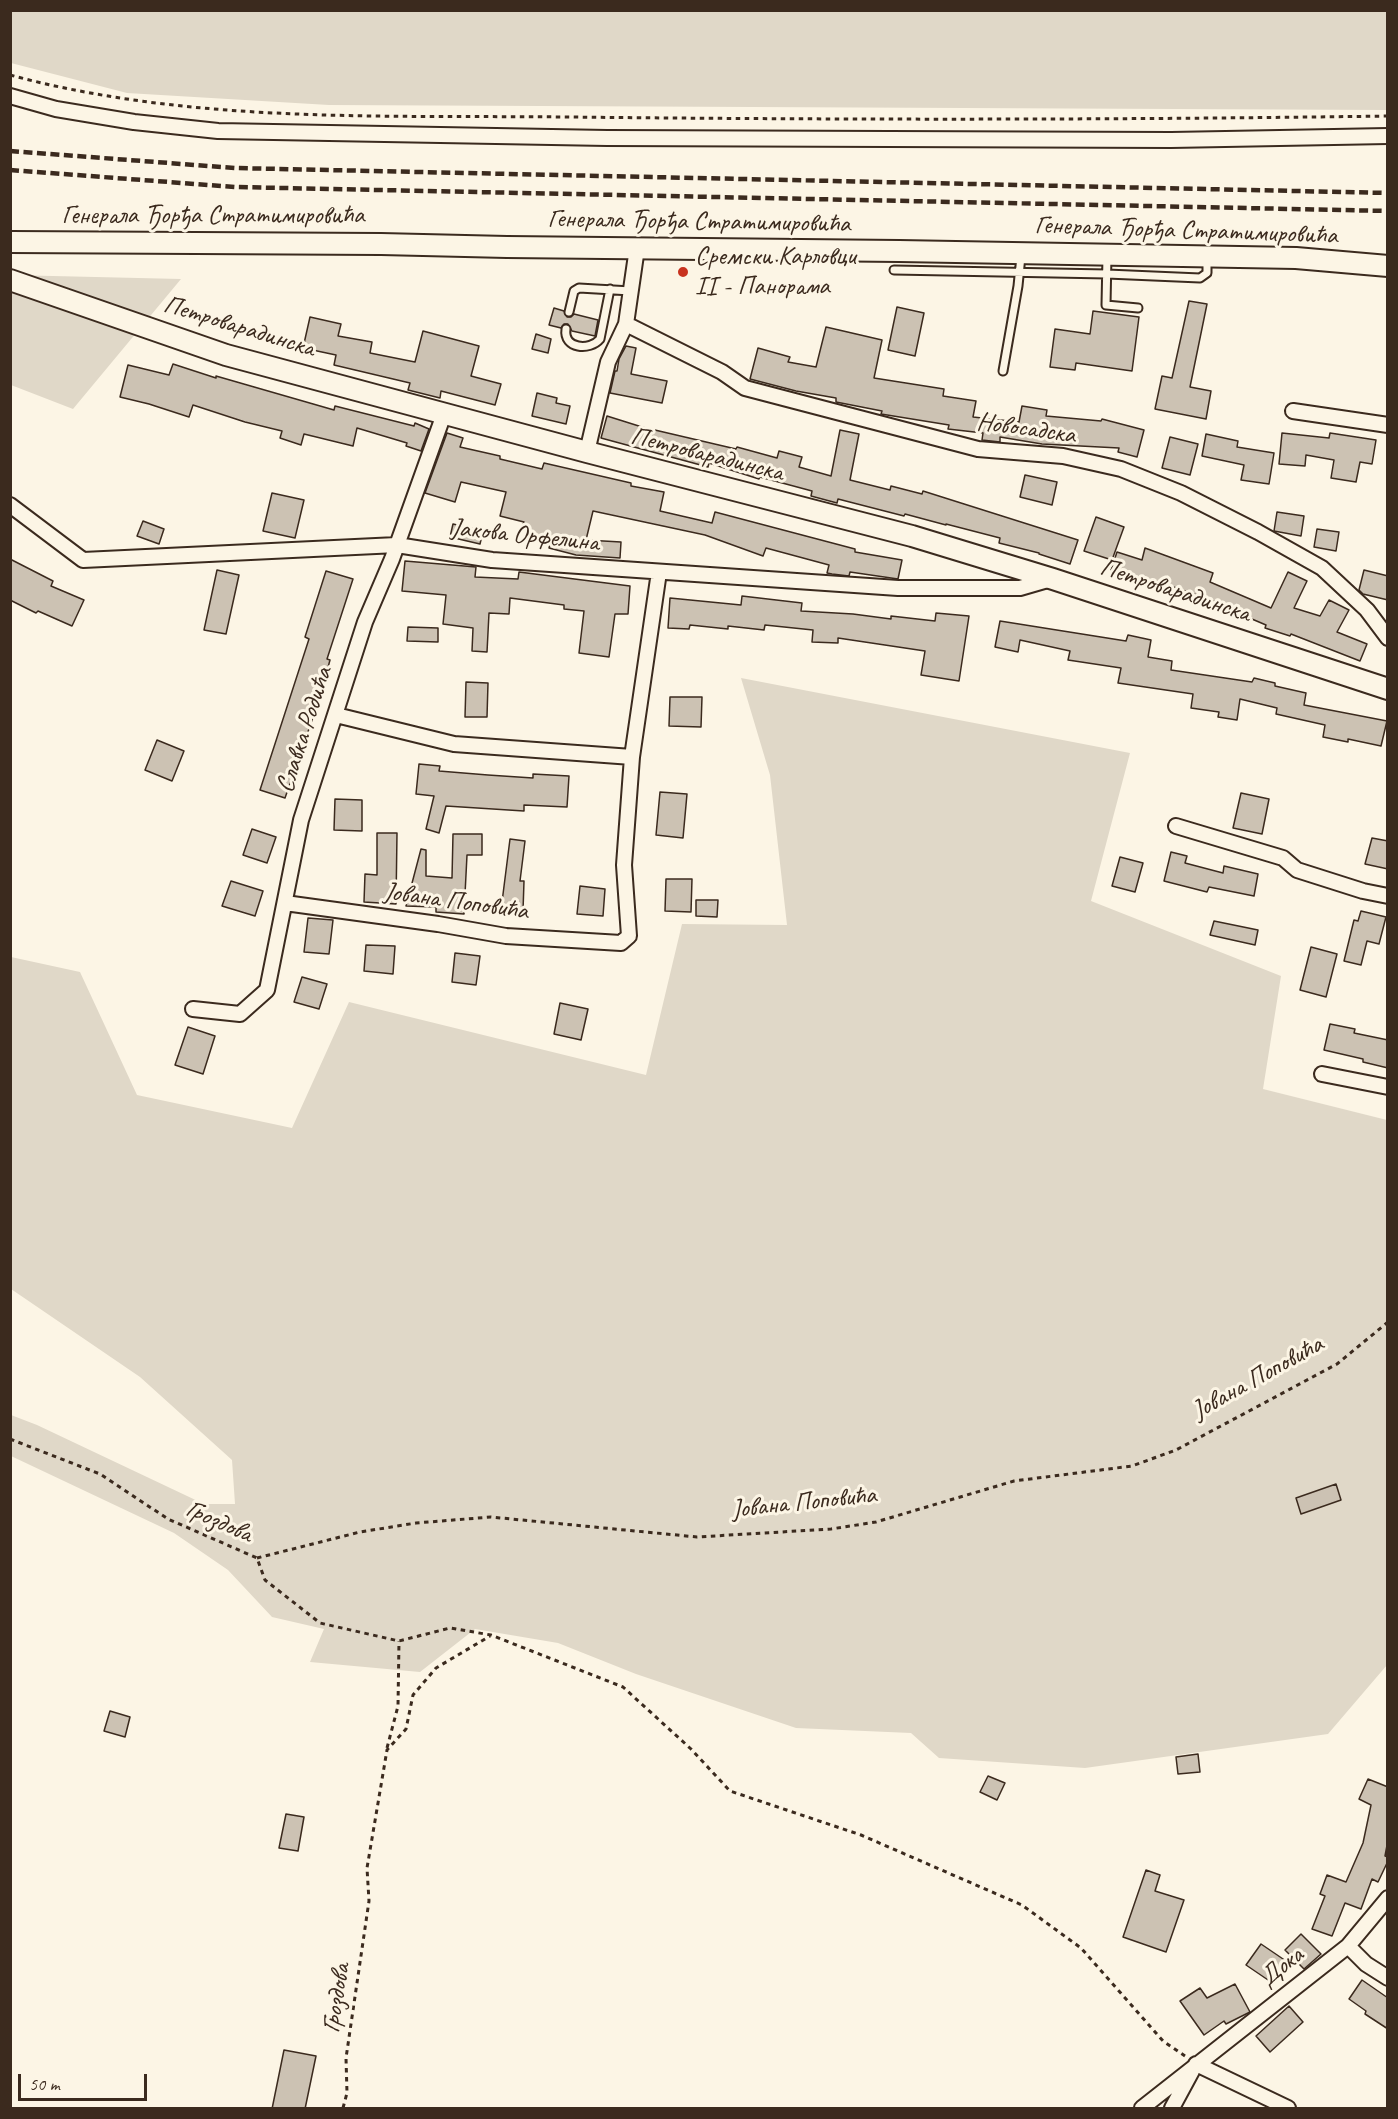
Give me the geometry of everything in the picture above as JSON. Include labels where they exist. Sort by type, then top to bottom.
[{"type":"street","points":[[10,96],[56,108],[134,122],[218,132],[618,138],[1171,140],[1388,136]]},
{"type":"street","name":"Генерала Ђорђа Стратимировића","points":[[10,242],[637,248],[1020,263],[1107,264],[1207,257],[1296,258],[1388,266]]},
{"type":"street","points":[[587,452],[608,362],[626,324],[637,248]]},
{"type":"street","name":"Петроварадинска","points":[[10,280],[226,355],[912,536],[1053,579],[1388,689]]},
{"type":"street","name":"Новосадска","points":[[626,324],[722,372],[745,388],[978,449],[1063,456],[1121,469],[1181,493],[1322,568],[1367,610],[1388,638]]},
{"type":"street","points":[[1293,411],[1388,424]]},
{"type":"street","name":"Славка Родића","points":[[193,1009],[240,1014],[267,990],[301,820],[365,622],[397,545],[444,414]]},
{"type":"street","name":"Јакова Орфелина","points":[[10,505],[83,560],[397,545],[492,560],[898,588],[1020,588],[1053,579]]},
{"type":"street","points":[[336,715],[454,744],[632,757],[659,572]]},
{"type":"street","name":"Јована Поповића","points":[[285,903],[506,936],[621,943],[629,936],[624,865],[632,757]]},
{"type":"street","points":[[1176,826],[1283,858],[1297,870],[1363,891],[1388,896]]},
{"type":"street","points":[[1322,1074],[1388,1087]]},
{"type":"street","name":"Дока","points":[[1142,2109],[1348,1946],[1388,1898]]},
{"type":"street","points":[[1348,1946],[1366,1964],[1388,1978]]},
{"type":"street","points":[[1172,2109],[1196,2064],[1288,2109]]},
{"type":"lane","points":[[894,270],[1020,263],[1003,371]]},
{"type":"lane","points":[[1107,264],[1106,304],[1138,308]]},
{"type":"lane","points":[[569,312],[574,291],[579,288],[631,291]]},
{"type":"lane","points":[[566,329],[567,342],[590,346],[596,344],[600,339],[610,289]]},
{"type":"path","points":[[10,75],[60,88],[138,102],[222,111],[610,118],[1175,119],[1388,116]]},
{"type":"path","name":"Јована Поповића","points":[[257,1558],[360,1532],[416,1522],[491,1517],[697,1537],[831,1529],[876,1522],[1014,1481],[1132,1466],[1176,1450],[1337,1364],[1388,1322]]},
{"type":"path","name":"Гроздова","points":[[10,1439],[100,1474],[168,1519],[257,1558],[265,1580],[320,1623],[399,1641],[398,1706],[387,1750],[367,1868],[369,1901],[346,2058],[347,2093],[343,2109]]},
{"type":"path","points":[[399,1641],[450,1628],[491,1635],[623,1687],[691,1749],[730,1791],[861,1835],[1022,1905],[1081,1948],[1163,2041],[1196,2064]]},
{"type":"path","points":[[387,1750],[406,1729],[413,1695],[436,1668],[491,1635]]},
{"type":"shaded area","points":[[10,11],[1387,11],[1387,110],[329,105],[127,93],[11,63]]},
{"type":"shaded area","points":[[10,275],[181,279],[73,409],[11,385]]},
{"type":"shaded area","points":[[741,678],[1130,753],[1091,901],[1281,976],[1263,1089],[1387,1120],[1387,1665],[1328,1734],[1085,1768],[939,1758],[911,1733],[796,1728],[636,1674],[558,1643],[475,1629],[420,1672],[310,1662],[324,1629],[272,1617],[228,1570],[174,1533],[11,1456],[11,1415],[37,1425],[204,1504],[235,1504],[232,1460],[140,1377],[11,1289],[11,957],[80,972],[137,1095],[292,1128],[349,1002],[646,1075],[682,924],[787,925],[770,775]]},
{"type":"building","points":[[1189,301],[1207,304],[1190,387],[1211,391],[1206,419],[1155,409],[1162,376],[1172,378]]},
{"type":"building","points":[[897,307],[924,313],[915,356],[888,350]]},
{"type":"building","points":[[554,308],[564,311],[567,317],[574,314],[598,320],[595,336],[572,331],[568,324],[564,324],[561,328],[549,325]]},
{"type":"building","points":[[1093,311],[1139,317],[1132,371],[1076,363],[1075,370],[1050,367],[1055,329],[1090,334]]},
{"type":"building","points":[[310,317],[341,324],[338,336],[372,342],[370,353],[415,362],[423,331],[479,346],[471,376],[501,384],[495,405],[441,391],[440,398],[408,390],[410,383],[334,365],[336,355],[303,348]]},
{"type":"building","points":[[826,327],[882,340],[874,378],[944,389],[943,396],[976,401],[973,417],[1019,422],[1022,406],[1047,410],[1046,416],[1101,421],[1102,419],[1144,430],[1137,457],[1118,452],[1119,448],[1042,444],[1000,437],[1000,442],[982,440],[983,433],[948,429],[949,425],[881,414],[882,411],[836,402],[836,398],[750,379],[758,348],[790,357],[788,362],[816,367]]},
{"type":"building","points":[[536,334],[551,339],[548,353],[532,349]]},
{"type":"building","points":[[626,346],[636,348],[631,374],[667,381],[662,403],[610,393],[619,359]]},
{"type":"building","points":[[173,364],[334,410],[335,406],[414,426],[415,423],[429,429],[421,451],[406,446],[407,443],[357,428],[353,446],[304,434],[301,445],[280,438],[282,431],[193,405],[189,417],[120,397],[128,365],[169,375]]},
{"type":"building","points":[[537,393],[557,398],[556,403],[570,406],[566,424],[532,416]]},
{"type":"building","points":[[607,416],[642,427],[777,458],[779,451],[802,457],[799,467],[831,476],[840,430],[859,434],[850,480],[890,490],[891,486],[922,494],[923,491],[1078,540],[1070,564],[999,543],[1000,538],[838,499],[837,503],[811,496],[812,491],[760,477],[759,479],[709,463],[708,467],[601,438]]},
{"type":"building","points":[[447,433],[463,438],[460,447],[500,456],[500,459],[542,469],[544,463],[631,483],[631,486],[664,492],[660,511],[712,523],[715,512],[855,549],[855,552],[902,560],[898,579],[850,572],[849,576],[827,573],[829,565],[766,548],[763,556],[705,535],[593,511],[586,540],[621,542],[620,558],[576,555],[549,548],[551,540],[521,528],[524,522],[500,516],[506,492],[461,482],[455,502],[425,493]]},
{"type":"building","points":[[1282,433],[1329,438],[1330,433],[1376,440],[1372,464],[1360,462],[1356,482],[1331,478],[1334,460],[1306,455],[1305,466],[1279,464]]},
{"type":"building","points":[[1206,434],[1238,441],[1237,447],[1274,453],[1269,484],[1241,480],[1244,465],[1202,456]]},
{"type":"building","points":[[1170,437],[1198,444],[1190,475],[1162,468]]},
{"type":"building","points":[[1025,475],[1057,482],[1052,505],[1020,497]]},
{"type":"building","points":[[272,493],[304,500],[295,538],[263,531]]},
{"type":"building","points":[[1277,512],[1304,516],[1301,536],[1274,531]]},
{"type":"building","points":[[1096,517],[1124,527],[1112,560],[1084,551]]},
{"type":"building","points":[[143,521],[164,529],[159,544],[137,536]]},
{"type":"building","points":[[453,524],[483,531],[480,544],[450,537]]},
{"type":"building","points":[[1317,529],[1339,532],[1336,551],[1314,547]]},
{"type":"building","points":[[1145,548],[1213,573],[1210,582],[1271,608],[1288,572],[1307,581],[1294,608],[1320,616],[1329,600],[1349,610],[1337,632],[1367,644],[1360,661],[1291,634],[1290,636],[1265,628],[1266,625],[1219,605],[1220,603],[1156,581],[1154,586],[1111,570],[1117,552],[1142,560]]},
{"type":"building","points":[[10,559],[53,581],[51,586],[84,600],[72,626],[38,611],[36,613],[10,600]]},
{"type":"building","points":[[405,561],[476,567],[475,577],[518,579],[519,572],[630,586],[628,614],[615,614],[609,657],[579,653],[584,611],[564,609],[564,605],[510,598],[509,614],[489,613],[487,652],[472,651],[473,628],[443,624],[446,595],[402,591]]},
{"type":"building","points":[[217,570],[239,575],[226,634],[204,630]]},
{"type":"building","points":[[1364,570],[1388,576],[1388,600],[1363,594],[1359,590]]},
{"type":"building","points":[[326,571],[353,579],[327,659],[330,660],[320,697],[285,798],[260,790],[309,639],[305,637]]},
{"type":"building","points":[[742,596],[802,603],[801,611],[891,619],[891,616],[935,621],[936,613],[969,616],[959,681],[921,675],[925,651],[838,638],[838,643],[812,642],[813,630],[765,625],[764,630],[690,625],[689,629],[668,628],[670,598],[741,605]]},
{"type":"building","points":[[1000,621],[1126,641],[1128,635],[1151,640],[1148,657],[1172,661],[1171,670],[1252,682],[1254,678],[1275,683],[1275,686],[1306,693],[1304,705],[1387,721],[1381,746],[1348,739],[1348,742],[1323,737],[1325,725],[1276,714],[1277,708],[1240,699],[1237,720],[1218,717],[1219,712],[1191,708],[1193,694],[1118,683],[1121,668],[1068,660],[1070,651],[1020,640],[1018,652],[995,647]]},
{"type":"building","points":[[408,627],[438,628],[438,642],[407,641]]},
{"type":"building","points":[[466,682],[488,683],[487,717],[465,717]]},
{"type":"building","points":[[670,697],[702,697],[701,727],[669,726]]},
{"type":"building","points":[[157,740],[184,751],[172,781],[145,770]]},
{"type":"building","points":[[419,764],[440,766],[439,771],[488,775],[533,778],[533,774],[569,776],[567,807],[524,805],[524,811],[446,806],[439,833],[426,829],[434,796],[416,794]]},
{"type":"building","points":[[660,792],[687,794],[683,838],[656,835]]},
{"type":"building","points":[[1241,793],[1269,799],[1262,834],[1233,828]]},
{"type":"building","points":[[335,799],[362,800],[362,831],[334,830]]},
{"type":"building","points":[[252,829],[276,837],[267,863],[243,855]]},
{"type":"building","points":[[377,833],[397,833],[396,904],[364,902],[365,874],[377,875]]},
{"type":"building","points":[[453,834],[482,834],[482,855],[467,855],[464,914],[436,912],[436,907],[406,906],[421,849],[426,850],[426,876],[452,878]]},
{"type":"building","points":[[1372,838],[1388,841],[1388,869],[1365,864]]},
{"type":"building","points":[[510,839],[525,841],[520,881],[524,881],[523,911],[501,910]]},
{"type":"building","points":[[1171,852],[1187,856],[1185,863],[1223,873],[1224,866],[1258,874],[1254,896],[1209,887],[1207,892],[1164,881]]},
{"type":"building","points":[[1120,857],[1143,863],[1135,892],[1112,886]]},
{"type":"building","points":[[666,879],[692,879],[691,912],[665,911]]},
{"type":"building","points":[[231,881],[263,891],[255,916],[222,906]]},
{"type":"building","points":[[580,886],[605,889],[603,916],[577,914]]},
{"type":"building","points":[[696,900],[718,900],[717,917],[696,916]]},
{"type":"building","points":[[1361,911],[1386,917],[1379,944],[1367,941],[1361,965],[1344,961],[1354,920],[1358,921]]},
{"type":"building","points":[[308,918],[333,920],[329,954],[304,952]]},
{"type":"building","points":[[1214,921],[1258,930],[1255,945],[1210,935]]},
{"type":"building","points":[[366,945],[395,946],[393,974],[364,971]]},
{"type":"building","points":[[1311,947],[1337,954],[1326,997],[1300,990]]},
{"type":"building","points":[[455,953],[480,956],[476,985],[452,982]]},
{"type":"building","points":[[302,977],[327,984],[319,1009],[294,1002]]},
{"type":"building","points":[[560,1003],[588,1009],[581,1040],[554,1034]]},
{"type":"building","points":[[1330,1024],[1355,1029],[1354,1033],[1388,1040],[1388,1068],[1363,1062],[1363,1059],[1324,1050]]},
{"type":"building","points":[[188,1027],[215,1036],[203,1074],[175,1065]]},
{"type":"building","points":[[1336,1484],[1341,1500],[1301,1514],[1296,1498]]},
{"type":"building","points":[[110,1711],[130,1717],[125,1737],[104,1731]]},
{"type":"building","points":[[1198,1754],[1200,1772],[1178,1774],[1176,1757]]},
{"type":"building","points":[[988,1776],[1005,1783],[997,1800],[980,1792]]},
{"type":"building","points":[[1368,1779],[1388,1787],[1388,1840],[1385,1856],[1388,1857],[1388,1861],[1378,1882],[1372,1879],[1361,1909],[1345,1903],[1332,1936],[1312,1929],[1325,1896],[1320,1894],[1327,1875],[1346,1882],[1363,1843],[1371,1805],[1359,1799]]},
{"type":"building","points":[[286,1814],[304,1817],[298,1851],[279,1848]]},
{"type":"building","points":[[1146,1870],[1160,1875],[1155,1891],[1184,1900],[1166,1952],[1123,1937]]},
{"type":"building","points":[[1301,1934],[1321,1954],[1304,1969],[1285,1950]]},
{"type":"building","points":[[1261,1944],[1286,1961],[1271,1982],[1246,1965]]},
{"type":"building","points":[[1362,1980],[1388,1998],[1388,2029],[1365,2014],[1366,2011],[1349,1999]]},
{"type":"building","points":[[1235,1984],[1250,2012],[1226,2024],[1224,2021],[1204,2035],[1180,2001],[1200,1988],[1207,1998]]},
{"type":"building","points":[[1289,2006],[1303,2022],[1270,2052],[1256,2036]]},
{"type":"building","points":[[284,2050],[316,2056],[305,2109],[272,2109]]},
{"type":"railway","points":[[10,151],[235,168],[1388,193]]},
{"type":"railway","points":[[10,170],[235,187],[1388,211]]},
{"type":"place","name":"Сремски Карловци II - Панорама","points":[[683,272]]}]
